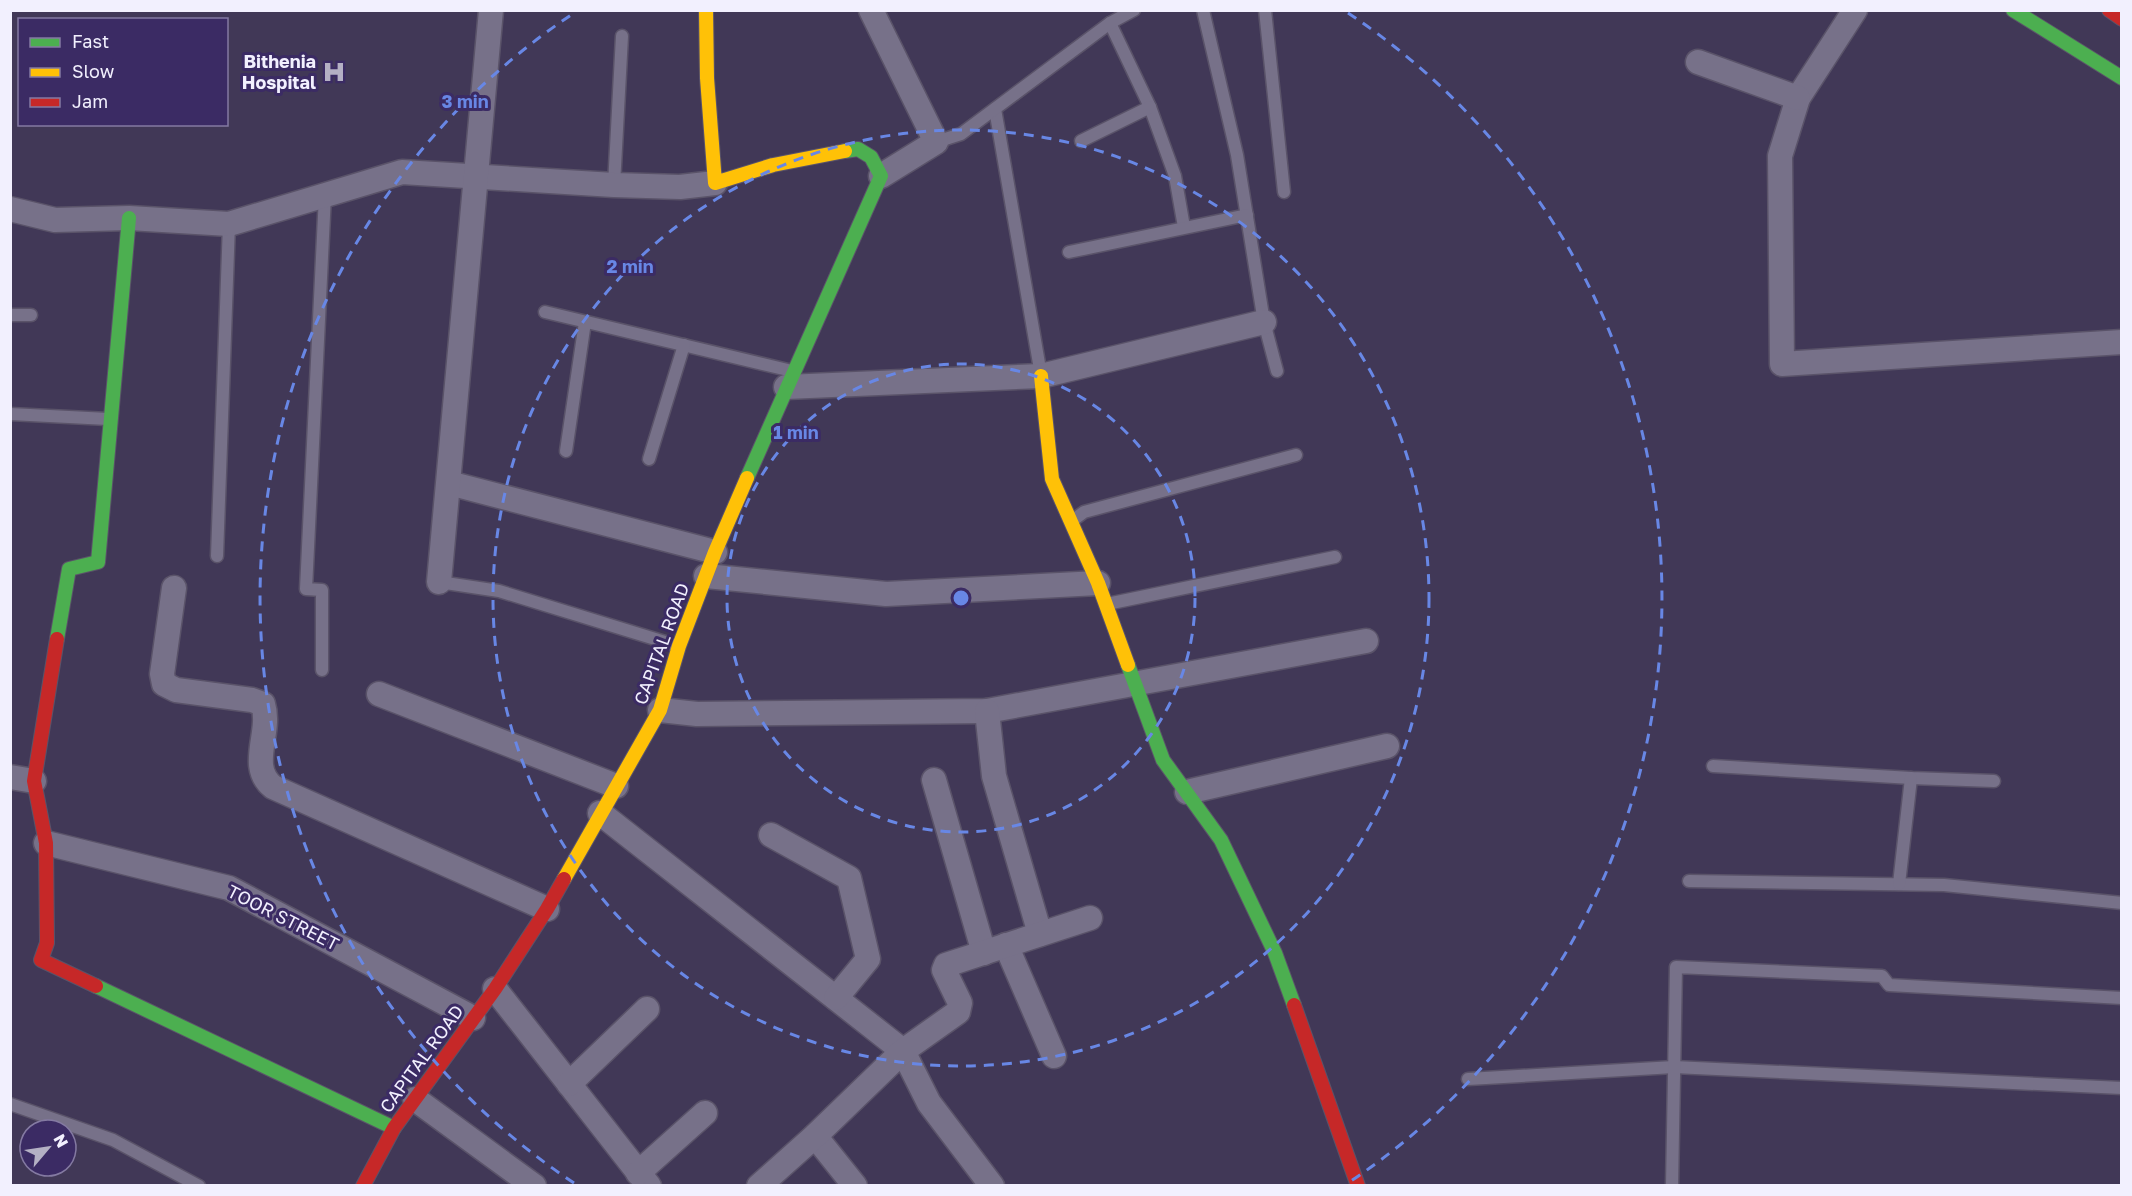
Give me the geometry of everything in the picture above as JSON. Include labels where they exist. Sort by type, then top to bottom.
[{"type":"street","points":[[439,582],[491,10]]},
{"type":"street","points":[[706,10],[715,183]]},
{"type":"street","points":[[10,209],[55,220],[129,218],[229,224],[402,172],[680,187],[715,183],[773,165],[858,149],[871,157],[881,176],[936,142],[871,10]]},
{"type":"street","points":[[1855,10],[1798,98],[1780,156],[1782,364],[2121,342]]},
{"type":"street","points":[[2013,10],[2121,78]]},
{"type":"street","points":[[2109,10],[2121,18]]},
{"type":"street","points":[[1698,62],[1798,98]]},
{"type":"street","name":"CAPITAL ROAD","points":[[363,1185],[394,1128],[495,989],[547,909],[660,710],[679,646],[715,552],[789,379],[881,176]]},
{"type":"street","points":[[129,218],[98,562],[69,569],[34,781],[46,843],[47,943],[41,960],[394,1128]]},
{"type":"street","points":[[789,379],[1041,376],[1264,322]]},
{"type":"street","points":[[1041,376],[1052,479],[1102,594],[1163,759],[1221,840],[1275,953],[1358,1185]]},
{"type":"street","points":[[449,483],[715,552]]},
{"type":"street","points":[[706,576],[886,594],[1102,594]]},
{"type":"street","points":[[174,588],[162,674],[164,684],[176,690],[252,699],[263,704],[266,714],[260,768],[264,780],[273,787],[547,909]]},
{"type":"street","points":[[660,710],[697,714],[987,711],[1366,640]]},
{"type":"street","points":[[379,694],[616,786]]},
{"type":"street","points":[[987,711],[994,776],[1040,934]]},
{"type":"street","points":[[1186,792],[1387,746]]},
{"type":"street","points":[[10,777],[34,781]]},
{"type":"street","points":[[934,780],[995,949],[1054,1056]]},
{"type":"street","points":[[600,813],[903,1052],[929,1103],[992,1185]]},
{"type":"street","points":[[771,835],[849,878],[868,959],[836,998]]},
{"type":"street","name":"TOOR STREET","points":[[46,843],[229,888],[473,1018]]},
{"type":"street","points":[[759,1185],[815,1136],[903,1052],[958,1012],[960,1003],[944,970],[946,965],[1090,918]]},
{"type":"street","points":[[495,989],[644,1179],[705,1113]]},
{"type":"street","points":[[569,1084],[647,1009]]},
{"type":"street","points":[[415,1099],[534,1185]]},
{"type":"street","points":[[815,1136],[855,1185]]},
{"type":"lane","points":[[936,142],[961,134],[1110,23],[1134,10]]},
{"type":"lane","points":[[1203,10],[1237,155],[1264,322],[1277,371]]},
{"type":"lane","points":[[1265,10],[1284,192]]},
{"type":"lane","points":[[1110,23],[1150,107],[1175,176],[1184,227]]},
{"type":"lane","points":[[614,185],[622,36]]},
{"type":"lane","points":[[1081,141],[1150,107]]},
{"type":"lane","points":[[995,110],[1041,376]]},
{"type":"lane","points":[[322,670],[322,590],[306,589],[325,195]]},
{"type":"lane","points":[[1069,252],[1247,215]]},
{"type":"lane","points":[[217,556],[229,224]]},
{"type":"lane","points":[[545,312],[684,345],[789,379]]},
{"type":"lane","points":[[10,315],[31,315]]},
{"type":"lane","points":[[566,451],[585,322]]},
{"type":"lane","points":[[649,459],[684,345]]},
{"type":"lane","points":[[10,414],[112,419]]},
{"type":"lane","points":[[1071,522],[1084,512],[1296,455]]},
{"type":"lane","points":[[1102,594],[1335,557]]},
{"type":"lane","points":[[439,582],[499,591],[679,646]]},
{"type":"lane","points":[[1713,766],[1994,781]]},
{"type":"lane","points":[[1899,884],[1911,778]]},
{"type":"lane","points":[[1689,881],[1944,885],[2121,903]]},
{"type":"lane","points":[[1672,1185],[1676,967],[1882,976],[1889,985],[2121,998]]},
{"type":"lane","points":[[1467,1079],[1674,1067],[2121,1088]]},
{"type":"lane","points":[[10,1104],[113,1140],[199,1185]]},
{"type":"traffic: fast","points":[[2013,10],[2122,78]]},
{"type":"traffic: fast","points":[[747,478],[881,176],[871,157],[858,149],[845,151]]},
{"type":"traffic: fast","points":[[57,639],[69,569],[98,562],[129,218]]},
{"type":"traffic: fast","points":[[1128,665],[1163,760],[1221,840],[1275,953],[1294,1005]]},
{"type":"traffic: fast","points":[[96,986],[394,1128]]},
{"type":"traffic: slow","points":[[706,10],[707,78],[715,183],[773,165],[845,151]]},
{"type":"traffic: slow","points":[[1041,376],[1052,479],[1098,583],[1128,665]]},
{"type":"traffic: slow","points":[[564,879],[660,710],[679,646],[715,552],[747,478]]},
{"type":"traffic: jam","points":[[2109,10],[2122,19]]},
{"type":"traffic: jam","points":[[57,639],[34,781],[46,843],[47,943],[41,960],[96,986]]},
{"type":"traffic: jam","points":[[363,1186],[394,1128],[495,989],[564,879]]},
{"type":"traffic: jam","points":[[1294,1005],[1358,1186]]},
{"type":"place","name":"Bithenia Hospital","points":[[334,72]]}]
